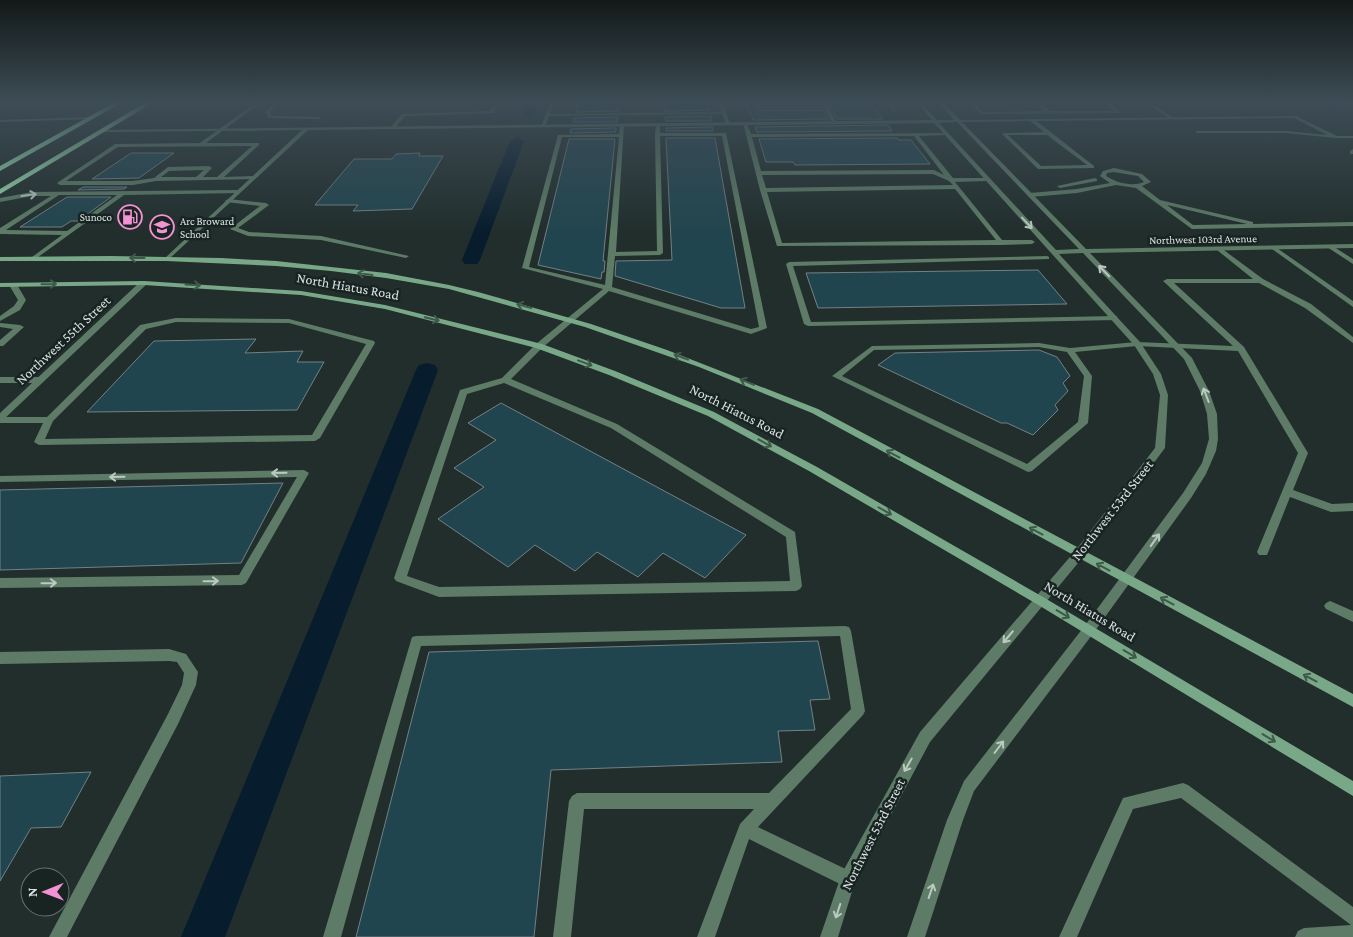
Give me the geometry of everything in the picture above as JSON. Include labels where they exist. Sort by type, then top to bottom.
[{"type":"highway","points":[[0,169],[43,145]]},
{"type":"highway","points":[[0,192],[80,145]]},
{"type":"main road","name":"North Hiatus Road","points":[[0,259],[168,258],[306,265],[441,285],[571,319],[640,341],[727,374],[815,411],[1353,701]]},
{"type":"main road","name":"North Hiatus Road","points":[[0,285],[144,283],[301,293],[384,307],[539,346],[612,373],[711,414],[813,469],[1039,600],[1353,788]]},
{"type":"street","points":[[216,145],[117,145],[60,183],[132,183],[156,179],[253,178]]},
{"type":"street","points":[[219,178],[256,145]]},
{"type":"street","points":[[168,258],[289,145]]},
{"type":"street","points":[[558,145],[525,268],[608,288],[751,332],[763,328],[726,145]]},
{"type":"street","points":[[505,380],[614,426],[791,535],[796,586],[439,592],[400,578],[463,392],[505,380],[539,346],[608,288],[620,145]]},
{"type":"street","points":[[612,254],[660,252],[657,145]]},
{"type":"street","points":[[751,145],[778,245],[1032,242]]},
{"type":"street","points":[[923,145],[1001,242]]},
{"type":"street","name":"Northwest 53rd Street","points":[[829,937],[848,879],[925,736],[1079,554],[1160,448],[1164,395],[1158,374],[1137,344],[957,145]]},
{"type":"street","points":[[916,937],[955,820],[969,786],[1127,580],[1200,475],[1212,450],[1213,417],[1207,394],[1188,358],[981,145]]},
{"type":"street","points":[[1015,145],[1040,168],[1091,167]]},
{"type":"street","points":[[1063,145],[1091,167],[1116,183]]},
{"type":"street","points":[[156,179],[168,170],[209,168],[198,178]]},
{"type":"street","points":[[1128,171],[1147,179],[1146,184],[1116,183],[1077,190],[1028,192],[1128,171]]},
{"type":"street","points":[[759,173],[934,172],[951,180],[988,179]]},
{"type":"street","points":[[1136,185],[1192,227],[1353,224]]},
{"type":"street","points":[[763,190],[957,188]]},
{"type":"street","points":[[0,200],[32,194],[238,192]]},
{"type":"street","points":[[34,258],[124,193]]},
{"type":"street","points":[[0,232],[58,194]]},
{"type":"street","points":[[228,201],[266,204],[233,229],[248,234],[321,238],[406,256]]},
{"type":"street","points":[[1157,201],[1266,226]]},
{"type":"street","points":[[0,232],[69,233]]},
{"type":"street","points":[[1329,246],[1353,262]]},
{"type":"street","name":"Northwest 103rd Avenue","points":[[1054,252],[1353,246]]},
{"type":"street","points":[[1274,248],[1353,305]]},
{"type":"street","points":[[1219,249],[1260,281],[1308,306],[1353,340]]},
{"type":"street","points":[[1047,258],[789,264],[808,324],[1114,318]]},
{"type":"street","points":[[1260,281],[1166,281],[1241,349],[1303,453],[1263,552]]},
{"type":"street","name":"Northwest 55th Street","points":[[0,419],[144,283]]},
{"type":"street","points":[[0,319],[18,308],[22,300],[19,292],[13,285]]},
{"type":"street","points":[[0,419],[50,420],[143,327],[176,320],[289,321],[371,343],[314,438],[40,442],[50,420]]},
{"type":"street","points":[[0,325],[20,327],[0,344]]},
{"type":"street","points":[[1070,350],[1088,376],[1083,422],[1028,469],[836,376],[872,348],[1039,345],[1070,350],[1137,344],[1241,349]]},
{"type":"street","points":[[0,380],[41,380]]},
{"type":"street","points":[[0,480],[304,473],[242,580],[0,584]]},
{"type":"street","points":[[1287,492],[1331,508],[1353,507]]},
{"type":"street","points":[[1330,606],[1353,617]]},
{"type":"street","points":[[332,937],[416,642],[845,631],[858,711],[745,829],[706,937]]},
{"type":"street","points":[[0,658],[169,655],[181,658],[192,672],[189,685],[172,719],[58,937]]},
{"type":"street","points":[[1068,937],[1128,803],[1183,790],[1353,917]]},
{"type":"street","points":[[562,937],[577,801],[772,801]]},
{"type":"street","points":[[745,829],[848,879]]},
{"type":"street","points":[[1304,937],[1353,933]]},
{"type":"building","points":[[568,145],[614,145],[603,261],[605,261],[604,272],[602,272],[601,279],[538,265]]},
{"type":"building","points":[[666,145],[716,145],[745,308],[721,308],[615,276],[616,261],[672,260]]},
{"type":"building","points":[[761,145],[915,145],[930,164],[795,165],[793,162],[766,162]]},
{"type":"building","points":[[131,153],[174,153],[139,178],[92,179]]},
{"type":"building","points":[[420,153],[419,156],[443,156],[412,209],[353,211],[358,205],[315,205],[354,159],[392,159],[396,154]]},
{"type":"building","points":[[83,187],[127,187],[124,189],[78,190]]},
{"type":"building","points":[[67,197],[111,197],[78,221],[71,221],[62,227],[20,227]]},
{"type":"building","points":[[1038,270],[1067,304],[818,308],[806,273]]},
{"type":"building","points":[[256,339],[245,353],[303,351],[297,362],[324,362],[297,410],[87,412],[154,341]]},
{"type":"building","points":[[1039,350],[1057,357],[1070,376],[1063,383],[1068,391],[1055,405],[1058,410],[1033,435],[1007,423],[1001,423],[878,365],[895,353]]},
{"type":"building","points":[[501,403],[746,535],[705,578],[663,553],[638,577],[597,552],[575,571],[535,545],[508,567],[438,519],[484,487],[454,468],[496,440],[468,423]]},
{"type":"building","points":[[283,483],[241,563],[0,570],[0,490]]},
{"type":"building","points":[[818,641],[830,699],[810,700],[815,730],[778,731],[782,762],[551,770],[534,937],[356,937],[429,652]]},
{"type":"building","points":[[91,772],[61,827],[31,828],[0,881],[0,776]]},
{"type":"waterway","points":[[471,260],[516,145]]},
{"type":"waterway","points":[[203,937],[427,370]]},
{"type":"place","name":"Sunoco","points":[[130,217]]},
{"type":"place","name":"Arc Broward School","points":[[162,227]]}]
